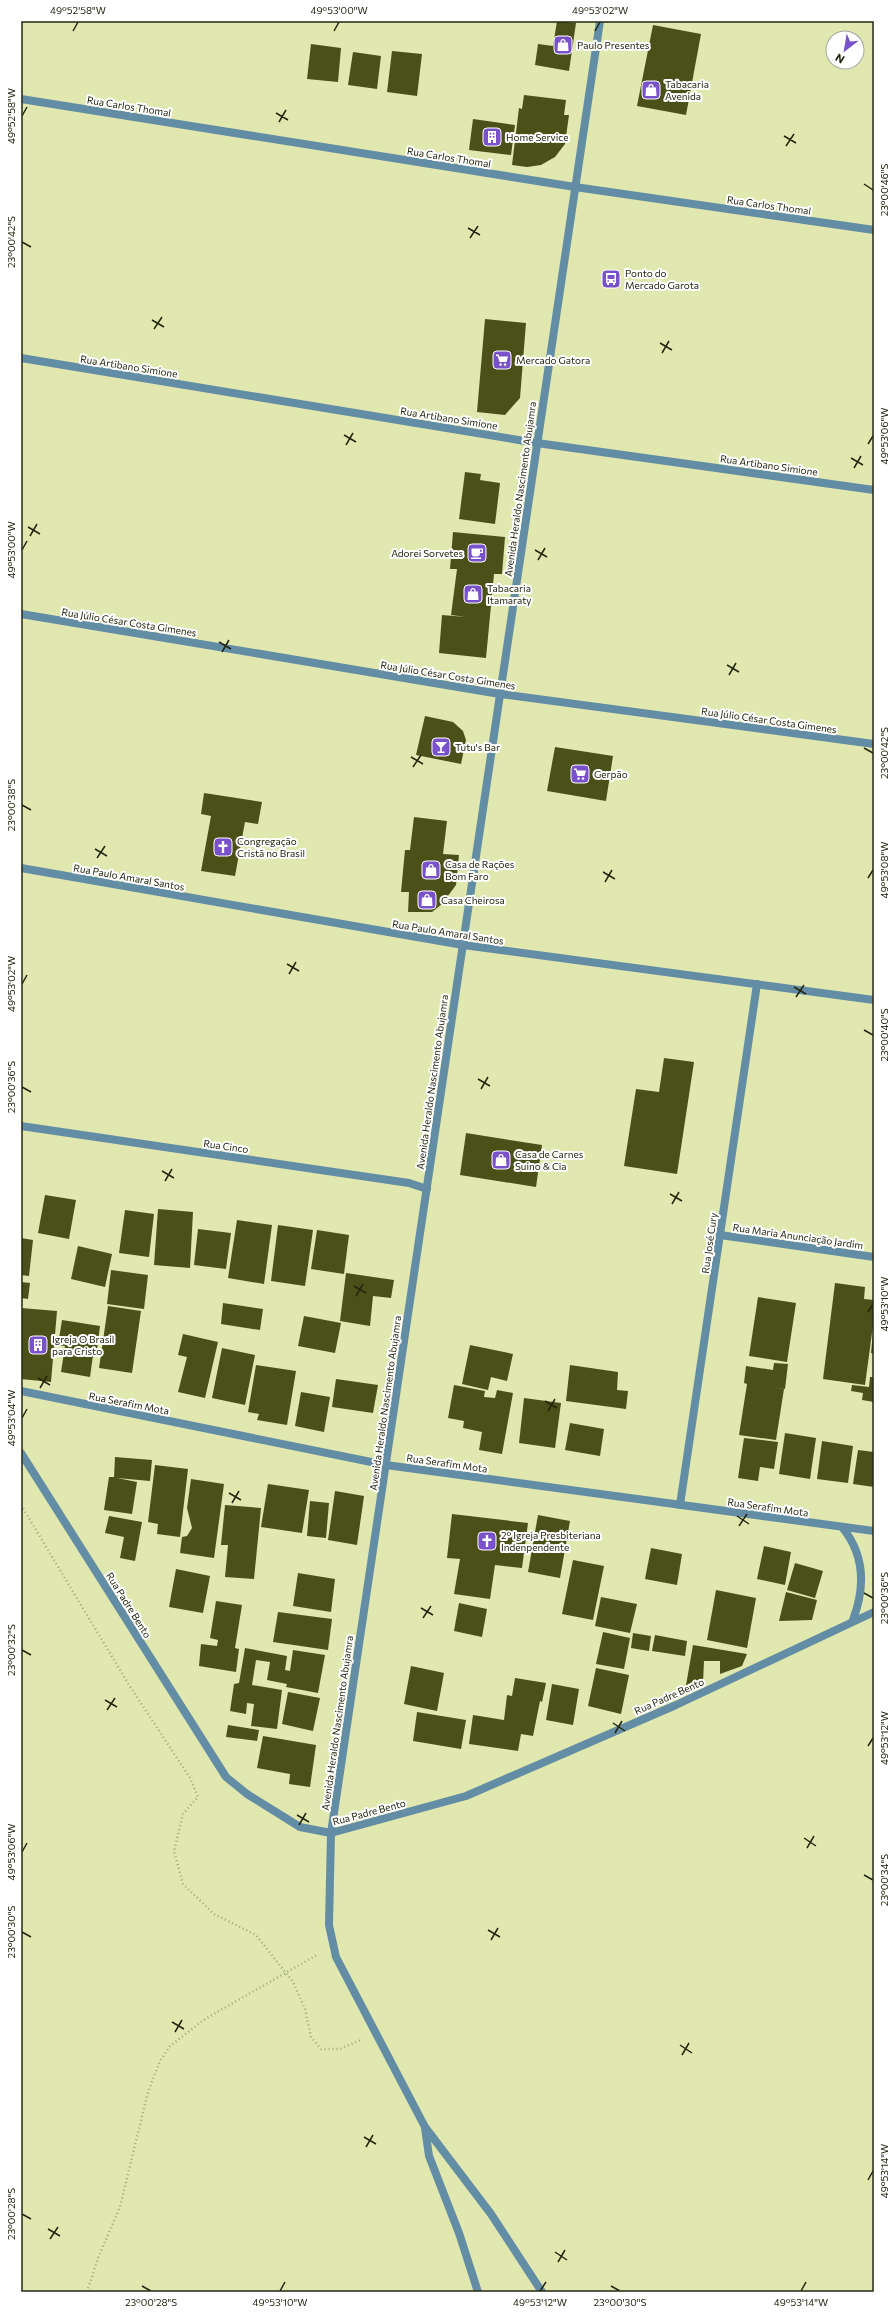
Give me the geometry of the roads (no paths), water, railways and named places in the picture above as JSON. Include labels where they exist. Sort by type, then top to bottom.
[{"type":"street","name":"Avenida Heraldo Nascimento Abujamra","points":[[542,2292],[491,2214],[425,2127],[336,1957],[329,1924],[331,1833],[600,21]]},
{"type":"street","name":"Rua Carlos Thomal","points":[[21,99],[575,187],[874,230]]},
{"type":"street","name":"Rua Artibano Simione","points":[[21,358],[537,443],[874,490]]},
{"type":"street","name":"Rua Júlio César Costa Gimenes","points":[[21,614],[500,694],[874,744]]},
{"type":"street","name":"Rua Paulo Amaral Santos","points":[[21,868],[462,945],[874,1000]]},
{"type":"street","name":"Rua José Cury","points":[[680,1505],[756,984]]},
{"type":"street","name":"Rua Cinco","points":[[21,1126],[409,1183],[427,1189]]},
{"type":"street","name":"Rua Maria Anunciação Jardim","points":[[720,1235],[874,1257]]},
{"type":"street","name":"Rua Serafim Mota","points":[[21,1391],[386,1465],[842,1528],[874,1531]]},
{"type":"street","name":"Rua Padre Bento","points":[[21,1454],[226,1777],[247,1794],[300,1828],[331,1833],[466,1796],[676,1705],[853,1620],[874,1612]]},
{"type":"street","points":[[842,1528],[856,1548],[861,1571],[862,1594],[853,1620]]},
{"type":"street","name":"Avenida Heraldo Nascimento Abujamra","points":[[425,2127],[429,2156],[459,2232],[478,2292]]},
{"type":"place","name":"Paulo Presentes","points":[[563,45]]},
{"type":"place","name":"Tabacaria Avenida","points":[[651,90]]},
{"type":"place","name":"Home Service","points":[[492,137]]},
{"type":"place","name":"Ponto do Mercado Garota","points":[[611,279]]},
{"type":"place","name":"Mercado Gatora","points":[[502,360]]},
{"type":"place","name":"Adorei Sorvetes","points":[[477,553]]},
{"type":"place","name":"Tabacaria Itamaraty","points":[[473,594]]},
{"type":"place","name":"Tutu's Bar","points":[[441,747]]},
{"type":"place","name":"Gerpão","points":[[580,774]]},
{"type":"place","name":"Congregação Cristã no Brasil","points":[[223,847]]},
{"type":"place","name":"Casa de Rações Bom Faro","points":[[431,870]]},
{"type":"place","name":"Casa Cheirosa","points":[[427,900]]},
{"type":"place","name":"Casa de Carnes Suino & Cia","points":[[501,1160]]},
{"type":"place","name":"Igreja O Brasil para Cristo","points":[[38,1345]]},
{"type":"place","name":"2° Igreja Presbiteriana Indenpendente","points":[[487,1541]]}]
